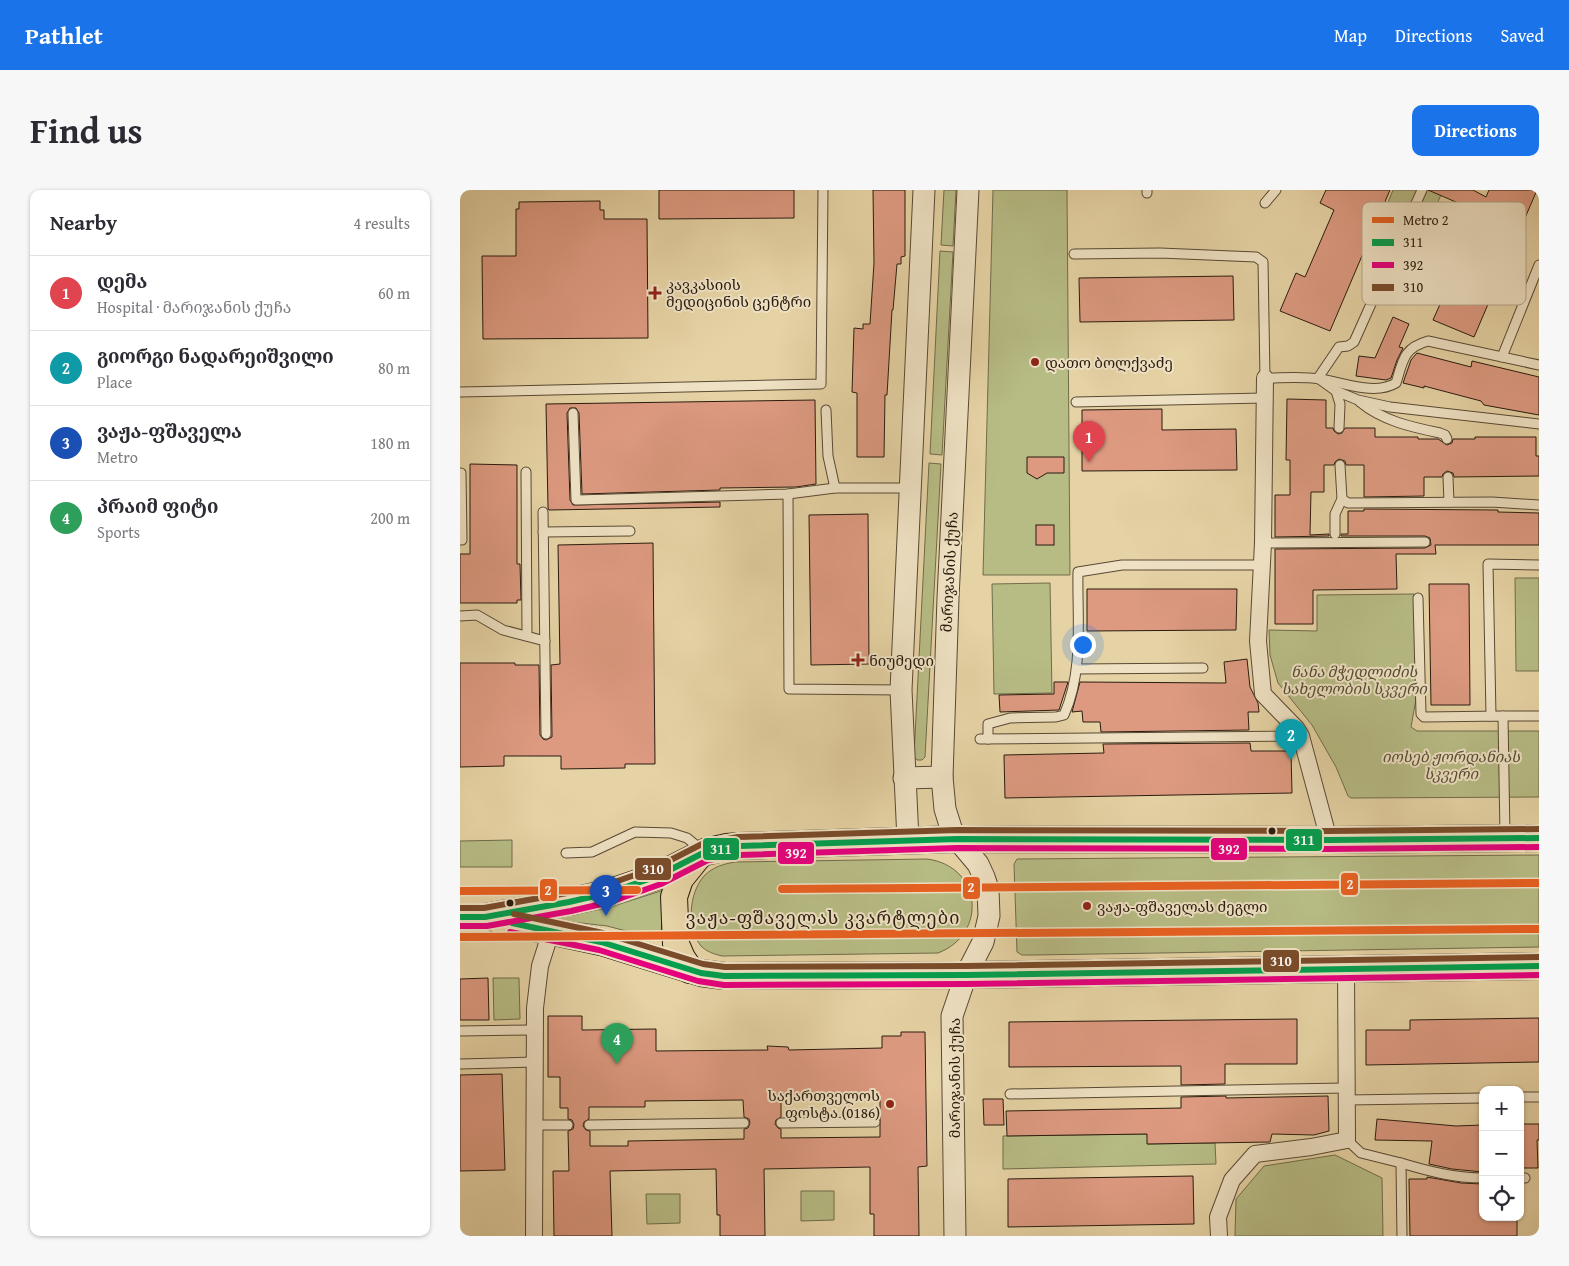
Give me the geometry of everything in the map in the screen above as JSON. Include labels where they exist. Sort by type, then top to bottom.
[{"type":"main road","points":[[472,917],[569,902],[608,893],[658,876],[703,853],[733,846],[957,838],[1330,840],[1539,838]]},
{"type":"main road","points":[[690,970],[676,944],[674,897],[680,879],[703,853]]},
{"type":"main road","points":[[472,917],[551,931],[637,952],[690,970],[713,975],[740,977],[1539,966]]},
{"type":"street","points":[[908,840],[901,690],[924,190]]},
{"type":"street","name":"მარიჯანის ქუჩა","points":[[955,1236],[952,1016],[966,975],[978,954],[987,929],[989,916],[988,890],[984,876],[978,864],[957,838],[952,828],[945,809],[942,777],[948,598],[968,190]]},
{"type":"street","points":[[1264,378],[1263,543],[1258,641],[1263,694],[1296,728],[1301,736],[1330,840]]},
{"type":"street","points":[[904,778],[942,777]]},
{"type":"street","points":[[534,1236],[535,1008],[540,966],[551,931]]},
{"type":"street","points":[[1219,1236],[1218,1217],[1232,1180],[1255,1154],[1311,1147],[1347,1140],[1346,969]]},
{"type":"lane","points":[[460,392],[821,384],[823,190]]},
{"type":"lane","points":[[1265,202],[1276,190]]},
{"type":"lane","points":[[1417,202],[1422,190]]},
{"type":"lane","points":[[1074,254],[1160,253],[1256,257],[1263,262],[1264,378],[1318,378],[1369,388],[1388,388],[1396,384],[1406,354],[1415,345],[1428,341],[1539,365]]},
{"type":"lane","points":[[1526,298],[1539,266]]},
{"type":"lane","points":[[1318,378],[1339,347],[1348,346],[1354,342],[1371,305]]},
{"type":"lane","points":[[1502,357],[1523,305]]},
{"type":"lane","points":[[1318,378],[1336,391],[1358,400],[1390,407],[1539,424]]},
{"type":"lane","points":[[1336,391],[1340,404],[1340,428]]},
{"type":"lane","points":[[1076,402],[1264,398]]},
{"type":"lane","points":[[1358,400],[1373,412],[1391,420],[1440,433],[1445,435],[1447,439]]},
{"type":"lane","points":[[826,410],[828,456],[835,488]]},
{"type":"lane","points":[[573,413],[576,500],[788,494],[835,488],[909,488]]},
{"type":"lane","points":[[1340,465],[1340,492],[1342,499],[1348,503],[1492,502],[1539,505]]},
{"type":"lane","points":[[526,472],[527,636]]},
{"type":"lane","points":[[460,540],[462,540],[461,474]]},
{"type":"lane","points":[[1448,477],[1449,502]]},
{"type":"lane","points":[[788,494],[789,689],[901,690]]},
{"type":"lane","points":[[1335,534],[1335,514],[1342,499]]},
{"type":"lane","points":[[543,512],[546,734]]},
{"type":"lane","points":[[543,532],[630,531]]},
{"type":"lane","points":[[1263,543],[1425,542]]},
{"type":"lane","points":[[1262,564],[1122,565],[1078,572],[1077,669],[1070,702],[1064,714],[1056,717],[1010,718],[988,724],[984,739],[1301,736]]},
{"type":"lane","points":[[1491,716],[1488,564],[1539,565]]},
{"type":"lane","points":[[1418,598],[1421,714],[1424,717],[1539,716]]},
{"type":"lane","points":[[460,616],[477,615],[503,630],[545,641]]},
{"type":"lane","points":[[1077,669],[1203,668]]},
{"type":"lane","points":[[1503,716],[1505,838]]},
{"type":"lane","points":[[566,853],[592,852],[635,832],[671,833],[687,838],[703,853]]},
{"type":"lane","points":[[460,1031],[534,1030]]},
{"type":"lane","points":[[460,1064],[534,1062]]},
{"type":"lane","points":[[1010,1094],[1347,1094],[1479,1098]]},
{"type":"lane","points":[[1524,1097],[1539,1097]]},
{"type":"lane","points":[[781,1123],[875,1122]]},
{"type":"lane","points":[[589,1125],[744,1123]]},
{"type":"lane","points":[[534,1125],[568,1125]]},
{"type":"lane","points":[[1347,1140],[1361,1153],[1430,1172],[1462,1178],[1479,1178]]},
{"type":"lane","points":[[1401,1163],[1402,1236]]},
{"type":"green space","points":[[944,190],[956,190],[953,246],[941,245]]},
{"type":"green space","points":[[993,190],[1067,190],[1070,575],[983,575]]},
{"type":"green space","points":[[1393,190],[1443,190],[1438,202],[1388,202]]},
{"type":"green space","points":[[940,251],[953,252],[942,455],[930,454]]},
{"type":"green space","points":[[929,463],[941,464],[925,757],[922,760],[917,760],[914,756]]},
{"type":"green space","points":[[1515,578],[1539,578],[1539,671],[1516,671]]},
{"type":"green space","points":[[1050,583],[1052,693],[994,694],[992,584]]},
{"type":"green space","name":"ნანა მჭედლიძის სახელობის სკვერი","points":[[1414,594],[1416,699],[1411,727],[1417,731],[1539,731],[1539,797],[1351,798],[1348,796],[1336,767],[1312,725],[1278,683],[1270,655],[1269,630],[1317,631],[1317,595]]},
{"type":"green space","points":[[512,840],[512,867],[460,867],[460,841]]},
{"type":"green space","points":[[1539,855],[1539,947],[1033,955],[1022,955],[1017,952],[1014,864],[1017,859]]},
{"type":"green space","points":[[927,859],[945,864],[959,874],[968,887],[972,901],[971,917],[965,931],[954,944],[938,953],[722,956],[713,954],[701,946],[693,930],[691,911],[699,883],[711,870],[722,865],[735,862]]},
{"type":"green space","points":[[664,890],[661,940],[607,926],[547,919],[607,908]]},
{"type":"green space","points":[[493,978],[519,978],[520,1019],[494,1020]]},
{"type":"green space","points":[[1147,1134],[1148,1144],[1215,1143],[1216,1164],[1003,1169],[1003,1136]]},
{"type":"green space","points":[[1335,1155],[1382,1178],[1383,1236],[1235,1236],[1236,1199],[1264,1166]]},
{"type":"green space","points":[[801,1191],[834,1191],[834,1220],[801,1221]]},
{"type":"green space","points":[[646,1194],[680,1194],[680,1223],[647,1224]]},
{"type":"building","points":[[659,190],[794,190],[794,218],[659,219]]},
{"type":"building","points":[[873,190],[905,190],[905,256],[901,257],[901,264],[897,264],[892,310],[887,395],[885,395],[884,457],[857,457],[857,393],[852,392],[854,328],[863,329],[863,324],[870,324],[874,263]]},
{"type":"building","points":[[1326,190],[1390,190],[1385,202],[1362,202],[1362,256],[1330,331],[1280,311],[1296,273],[1305,277],[1334,210],[1320,203]]},
{"type":"building","points":[[1428,190],[1473,190],[1486,197],[1489,190],[1537,190],[1526,216],[1526,202],[1456,202]]},
{"type":"building","points":[[600,201],[600,210],[604,210],[604,219],[647,219],[648,338],[483,339],[482,256],[516,256],[516,209],[519,209],[519,202]]},
{"type":"building","points":[[1233,276],[1234,320],[1080,322],[1079,278]]},
{"type":"building","points":[[1440,305],[1488,305],[1474,337],[1433,320]]},
{"type":"building","points":[[1393,317],[1409,324],[1399,347],[1403,348],[1391,378],[1386,380],[1356,376],[1359,356],[1375,358]]},
{"type":"building","points":[[1417,353],[1471,367],[1472,361],[1539,377],[1539,415],[1484,405],[1481,401],[1424,386],[1424,388],[1403,383],[1411,360]]},
{"type":"building","points":[[1287,399],[1326,400],[1326,428],[1333,428],[1338,434],[1342,433],[1345,428],[1375,428],[1375,437],[1438,439],[1447,445],[1452,443],[1453,439],[1475,439],[1475,437],[1536,437],[1536,456],[1539,456],[1539,476],[1454,477],[1453,473],[1447,471],[1442,477],[1424,477],[1424,496],[1364,497],[1364,465],[1346,465],[1345,461],[1339,459],[1334,465],[1324,465],[1324,492],[1311,492],[1310,535],[1329,534],[1329,536],[1275,537],[1275,495],[1290,495],[1290,460],[1286,460]]},
{"type":"building","points":[[815,400],[816,484],[796,487],[720,488],[720,490],[582,494],[579,413],[576,408],[570,408],[567,413],[570,500],[573,505],[720,502],[720,507],[549,510],[548,508],[546,404]]},
{"type":"building","points":[[1162,409],[1162,430],[1236,429],[1237,470],[1082,471],[1082,410]]},
{"type":"building","points":[[1027,457],[1064,457],[1064,473],[1047,473],[1037,479],[1027,473]]},
{"type":"building","points":[[470,464],[517,465],[517,564],[520,564],[521,600],[517,600],[517,603],[460,603],[460,554],[470,554]]},
{"type":"building","points":[[1364,509],[1498,510],[1498,512],[1539,513],[1539,545],[1435,545],[1436,554],[1396,554],[1397,589],[1313,590],[1313,624],[1275,624],[1275,549],[1425,548],[1431,545],[1430,538],[1425,536],[1341,536],[1341,534],[1348,534],[1348,511],[1364,511]]},
{"type":"building","points":[[868,514],[869,664],[811,665],[809,515]]},
{"type":"building","points":[[1036,525],[1054,525],[1054,545],[1036,545]]},
{"type":"building","points":[[653,543],[655,764],[625,764],[625,768],[561,769],[561,756],[504,756],[504,766],[460,767],[460,663],[539,665],[540,735],[546,740],[552,737],[551,665],[560,664],[558,545]]},
{"type":"building","points":[[1429,584],[1469,584],[1470,705],[1431,705]]},
{"type":"building","points":[[1087,589],[1237,589],[1236,630],[1087,631]]},
{"type":"building","points":[[1247,659],[1250,687],[1258,703],[1259,712],[1248,712],[1249,730],[1101,732],[1100,722],[1083,722],[1082,711],[1072,712],[1080,682],[1226,683],[1224,662]]},
{"type":"building","points":[[1054,682],[1068,682],[1059,710],[1000,712],[999,695],[1054,694]]},
{"type":"building","points":[[1250,743],[1251,751],[1291,751],[1292,793],[1005,798],[1004,755],[1104,753],[1103,744]]},
{"type":"building","points":[[488,978],[489,1020],[460,1020],[460,979]]},
{"type":"building","points":[[548,1016],[582,1016],[582,1030],[656,1029],[656,1051],[768,1050],[767,1046],[788,1047],[789,1050],[882,1048],[882,1036],[901,1036],[901,1032],[925,1032],[927,1166],[918,1167],[919,1236],[874,1236],[874,1214],[870,1214],[870,1167],[764,1169],[765,1236],[720,1236],[720,1215],[717,1215],[716,1169],[610,1171],[612,1236],[554,1236],[553,1171],[569,1171],[568,1131],[573,1129],[574,1125],[572,1120],[568,1119],[568,1108],[560,1108],[560,1077],[548,1077]],"holes":[[[880,1098],[880,1137],[781,1138],[781,1129],[775,1124],[776,1120],[781,1117],[781,1100]],[[743,1100],[744,1117],[749,1119],[750,1123],[748,1128],[744,1129],[744,1139],[628,1141],[628,1146],[590,1146],[590,1131],[586,1130],[583,1126],[584,1122],[589,1119],[589,1107],[645,1107],[645,1101]]]},
{"type":"building","points":[[1539,1018],[1539,1062],[1366,1065],[1366,1030],[1410,1030],[1410,1020]]},
{"type":"building","points":[[1297,1019],[1297,1064],[1225,1064],[1225,1084],[1181,1085],[1181,1066],[1009,1067],[1009,1022]]},
{"type":"building","points":[[502,1074],[505,1170],[460,1171],[460,1075]]},
{"type":"building","points":[[1226,1096],[1226,1098],[1328,1096],[1329,1131],[1314,1135],[1272,1134],[1270,1142],[1147,1144],[1147,1134],[1007,1136],[1006,1111],[1181,1108],[1181,1097]]},
{"type":"building","points":[[983,1099],[1003,1099],[1004,1125],[984,1125]]},
{"type":"building","points":[[1377,1119],[1456,1126],[1479,1125],[1479,1172],[1429,1164],[1432,1141],[1375,1140]]},
{"type":"building","points":[[1524,1124],[1539,1124],[1539,1140],[1537,1140],[1538,1168],[1524,1168]]},
{"type":"building","points":[[1193,1176],[1194,1224],[1008,1227],[1008,1179]]},
{"type":"building","points":[[1427,1177],[1461,1183],[1479,1184],[1479,1221],[1517,1221],[1517,1236],[1410,1236],[1409,1179],[1427,1179]]},
{"type":"metro line","name":"2","points":[[782,889],[1539,883]]},
{"type":"metro line","name":"2","points":[[460,891],[637,890]]},
{"type":"metro line","name":"2","points":[[460,937],[1539,929]]},
{"type":"transit line","name":"310","points":[[460,908],[484,908],[606,885],[655,868],[702,844],[738,837],[957,830],[1329,831],[1539,829]]},
{"type":"transit line","name":"311","points":[[460,917],[485,917],[608,893],[658,876],[705,852],[739,846],[957,839],[1329,840],[1539,838]]},
{"type":"transit line","name":"392","points":[[460,926],[487,926],[610,902],[661,884],[708,860],[740,855],[957,848],[1329,849],[1539,847]]},
{"type":"transit line","name":"310","points":[[514,914],[603,933],[703,964],[725,967],[966,966],[1539,957]]},
{"type":"transit line","name":"311","points":[[512,923],[601,942],[701,973],[724,976],[966,975],[1539,966]]},
{"type":"transit line","name":"392","points":[[510,932],[599,950],[698,981],[724,985],[966,984],[1539,975]]},
{"type":"place","name":"კავკასიის მედიცინის ცენტრი","points":[[655,293]]},
{"type":"place","name":"დათო ბოლქვაძე","points":[[1035,362]]},
{"type":"place","name":"დემა","points":[[1089,462]]},
{"type":"place","name":"ნიუმედი","points":[[858,660]]},
{"type":"place","name":"გიორგი ნადარეიშვილი","points":[[1291,760]]},
{"type":"place","name":"ვაჟა-ფშაველას ძეგლი","points":[[1087,906]]},
{"type":"place","name":"ვაჟა-ფშაველა","points":[[606,916]]},
{"type":"place","name":"პრაიმ ფიტი","points":[[617,1064]]},
{"type":"place","name":"საქართველოს ფოსტა (0186)","points":[[890,1104]]},
{"type":"district","name":"ვაჟა-ფშაველას კვარტლები","points":[[823,917]]},
{"type":"park label","name":"იოსებ ჟორდანიას სკვერი","points":[[1451,764]]}]
